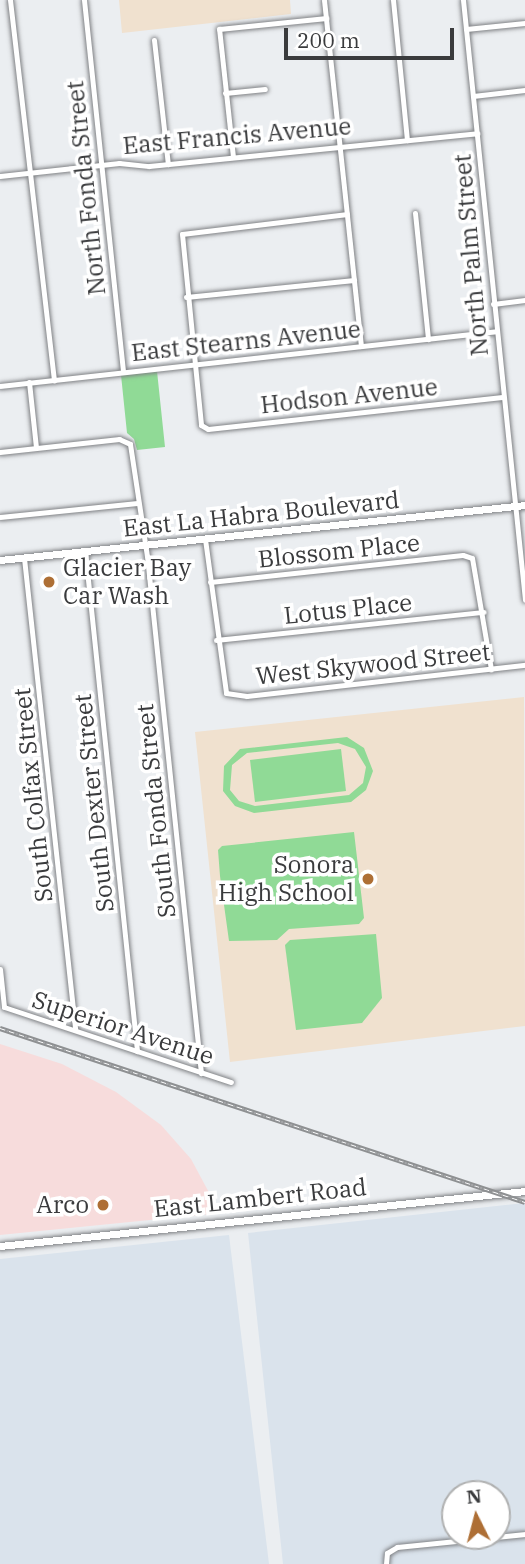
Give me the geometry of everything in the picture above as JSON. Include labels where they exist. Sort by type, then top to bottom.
[{"type":"main road","name":"East La Habra Boulevard","points":[[0,560],[525,505]]},
{"type":"main road","name":"East Lambert Road","points":[[0,1246],[525,1191]]},
{"type":"street","points":[[10,0],[54,380]]},
{"type":"street","name":"North Fonda Street","points":[[84,0],[123,372]]},
{"type":"street","points":[[324,0],[360,346]]},
{"type":"street","points":[[393,0],[407,140]]},
{"type":"street","name":"North Palm Street","points":[[463,0],[525,600]]},
{"type":"street","points":[[233,157],[219,29],[326,18]]},
{"type":"street","points":[[466,29],[525,23]]},
{"type":"street","points":[[154,40],[168,164]]},
{"type":"street","points":[[225,93],[265,89]]},
{"type":"street","points":[[473,96],[525,90]]},
{"type":"street","name":"East Francis Avenue","points":[[0,176],[102,165],[168,164],[477,133]]},
{"type":"street","points":[[415,213],[428,339]]},
{"type":"street","points":[[192,364],[182,234],[347,214]]},
{"type":"street","points":[[186,297],[354,280]]},
{"type":"street","points":[[493,304],[525,300]]},
{"type":"street","name":"East Stearns Avenue","points":[[0,386],[496,331]]},
{"type":"street","name":"Hodson Avenue","points":[[192,364],[201,425],[208,429],[502,397]]},
{"type":"street","points":[[29,382],[36,448]]},
{"type":"street","points":[[0,452],[128,440],[144,546]]},
{"type":"street","points":[[0,517],[137,503]]},
{"type":"street","points":[[205,539],[216,640]]},
{"type":"street","name":"South Fonda Street","points":[[144,546],[201,1073]]},
{"type":"street","name":"South Dexter Street","points":[[85,551],[137,1051]]},
{"type":"street","name":"Blossom Place","points":[[210,582],[463,555],[472,558],[484,612]]},
{"type":"street","name":"South Colfax Street","points":[[24,558],[75,1029]]},
{"type":"street","points":[[484,612],[491,669]]},
{"type":"street","name":"Lotus Place","points":[[216,640],[484,612]]},
{"type":"street","name":"West Skywood Street","points":[[216,640],[226,693],[247,696],[525,666]]},
{"type":"street","points":[[0,969],[1,978]]},
{"type":"street","name":"Superior Avenue","points":[[1,978],[4,1007],[231,1082]]},
{"type":"street","points":[[386,1564],[387,1553],[397,1547],[525,1534]]},
{"type":"shaded area","points":[[119,0],[290,0],[291,14],[122,33]]},
{"type":"shaded area","name":"Sonora High School","points":[[524,697],[525,1026],[230,1062],[195,732]]},
{"type":"shaded area","points":[[0,1044],[62,1064],[116,1092],[161,1125],[191,1159],[220,1213],[0,1235]]},
{"type":"shaded area","points":[[525,1203],[525,1564],[283,1564],[248,1233]]},
{"type":"shaded area","points":[[229,1235],[269,1564],[0,1564],[0,1259]]},
{"type":"green space","points":[[157,371],[165,447],[137,450],[134,439],[127,433],[121,375]]},
{"type":"green space","points":[[347,737],[364,748],[373,771],[366,790],[351,802],[254,813],[235,806],[223,791],[224,766],[240,749]],"holes":[[[338,743],[355,749],[366,767],[363,783],[349,795],[255,806],[239,801],[230,790],[232,765],[247,753]]]},
{"type":"green space","points":[[341,749],[346,791],[255,802],[250,760]]},
{"type":"green space","points":[[354,832],[364,918],[359,924],[289,929],[277,940],[229,941],[218,850],[222,846]]},
{"type":"green space","points":[[376,934],[382,998],[362,1023],[296,1030],[285,945],[290,940]]},
{"type":"railway","points":[[0,1028],[525,1202]]},
{"type":"place","name":"Glacier Bay Car Wash","points":[[49,582]]},
{"type":"place","name":"Sonora High School","points":[[368,879]]},
{"type":"place","name":"Arco","points":[[103,1205]]}]
